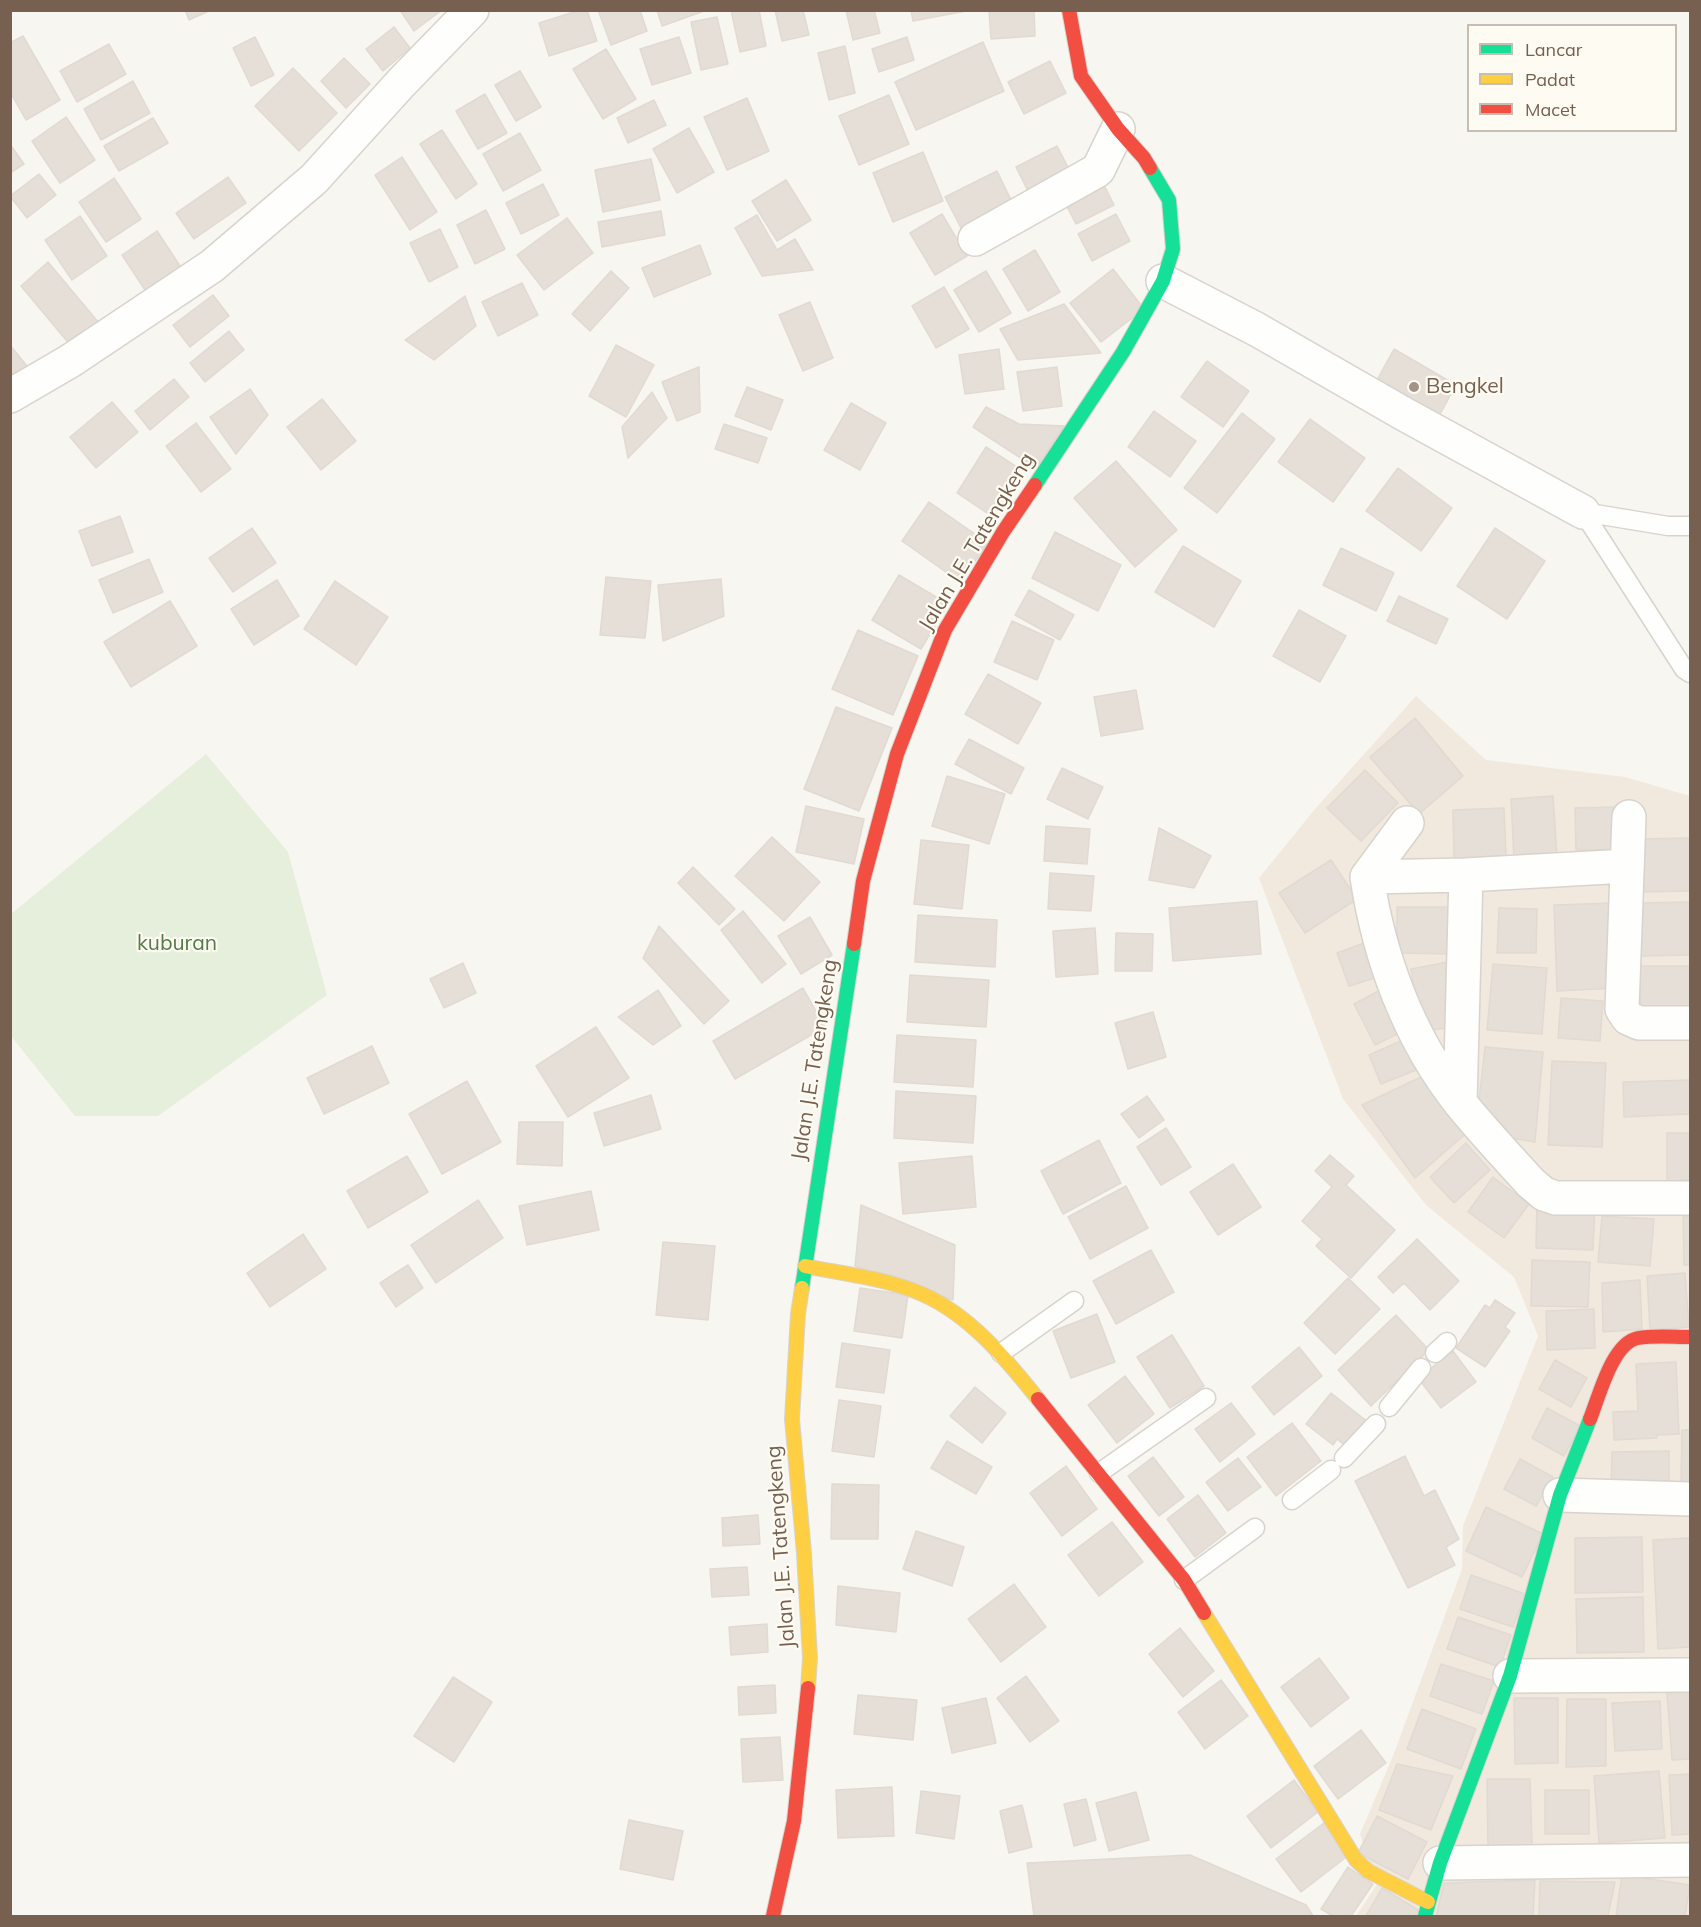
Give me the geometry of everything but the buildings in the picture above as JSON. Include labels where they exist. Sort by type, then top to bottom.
[{"type":"street","points":[[10,396],[69,361],[212,266],[314,179],[402,82],[472,10]]},
{"type":"street","name":"Jalan J.E. Tatengkeng","points":[[773,1917],[794,1821],[810,1658],[804,1553],[792,1419],[798,1314],[863,880],[897,754],[945,630],[1003,532],[1122,351],[1164,280],[1173,249],[1169,200],[1144,158],[1118,129],[1081,76],[1069,10]]},
{"type":"street","points":[[975,239],[1098,170],[1118,129]]},
{"type":"street","points":[[1164,280],[1583,512]]},
{"type":"street","points":[[1629,816],[1622,1009],[1628,1018],[1639,1023],[1690,1023]]},
{"type":"street","points":[[1407,823],[1367,877],[1373,916],[1390,970],[1412,1026],[1437,1071],[1460,1103],[1531,1183],[1544,1194],[1557,1198],[1690,1198]]},
{"type":"street","points":[[1367,877],[1466,875],[1627,866]]},
{"type":"street","points":[[1460,1103],[1466,875]]},
{"type":"street","points":[[805,1266],[882,1281],[922,1294],[950,1309],[1001,1353],[1184,1580],[1356,1860],[1368,1871],[1428,1902]]},
{"type":"street","points":[[1425,1917],[1440,1863],[1510,1676],[1560,1495],[1617,1352],[1627,1342],[1638,1338],[1690,1337]]},
{"type":"street","points":[[1560,1495],[1690,1499]]},
{"type":"street","points":[[1510,1676],[1690,1675]]},
{"type":"street","points":[[1440,1863],[1690,1860]]},
{"type":"lane","points":[[1583,512],[1668,526],[1690,526]]},
{"type":"lane","points":[[1583,512],[1684,669],[1690,674]]},
{"type":"lane","points":[[1001,1353],[1074,1301]]},
{"type":"lane","points":[[1389,1407],[1421,1368]]},
{"type":"lane","points":[[1099,1473],[1206,1398]]},
{"type":"lane","points":[[1293,1500],[1338,1464],[1376,1424]]},
{"type":"lane","points":[[1184,1580],[1255,1528]]},
{"type":"shaded area","points":[[1416,696],[1486,760],[1625,777],[1690,796],[1690,1916],[1356,1916],[1377,1884],[1360,1834],[1393,1756],[1462,1569],[1463,1526],[1538,1336],[1514,1277],[1426,1205],[1343,1099],[1259,878],[1315,809]]},
{"type":"green space","name":"kuburan","points":[[206,754],[288,852],[327,995],[158,1116],[75,1116],[11,1036],[11,914]]},
{"type":"traffic: fast","points":[[1035,485],[1123,352],[1163,281],[1173,249],[1169,200],[1150,168]]},
{"type":"traffic: fast","points":[[802,1288],[854,944]]},
{"type":"traffic: fast","points":[[1425,1916],[1440,1863],[1510,1676],[1560,1495],[1590,1419]]},
{"type":"traffic: slow","points":[[805,1266],[894,1284],[939,1303],[986,1339],[1038,1399]]},
{"type":"traffic: slow","points":[[802,1288],[798,1314],[792,1419],[804,1553],[810,1658],[808,1688]]},
{"type":"traffic: slow","points":[[1204,1613],[1356,1860],[1368,1871],[1428,1902]]},
{"type":"traffic: jam","points":[[1069,10],[1081,76],[1118,129],[1150,168]]},
{"type":"traffic: jam","points":[[854,944],[863,881],[897,754],[945,630],[1003,532],[1035,485]]},
{"type":"traffic: jam","points":[[1590,1419],[1614,1360],[1629,1342],[1644,1337],[1690,1337]]},
{"type":"traffic: jam","points":[[1038,1399],[1184,1580],[1204,1613]]},
{"type":"traffic: jam","points":[[773,1916],[794,1821],[808,1688]]},
{"type":"place","name":"Bengkel","points":[[1414,387]]}]
